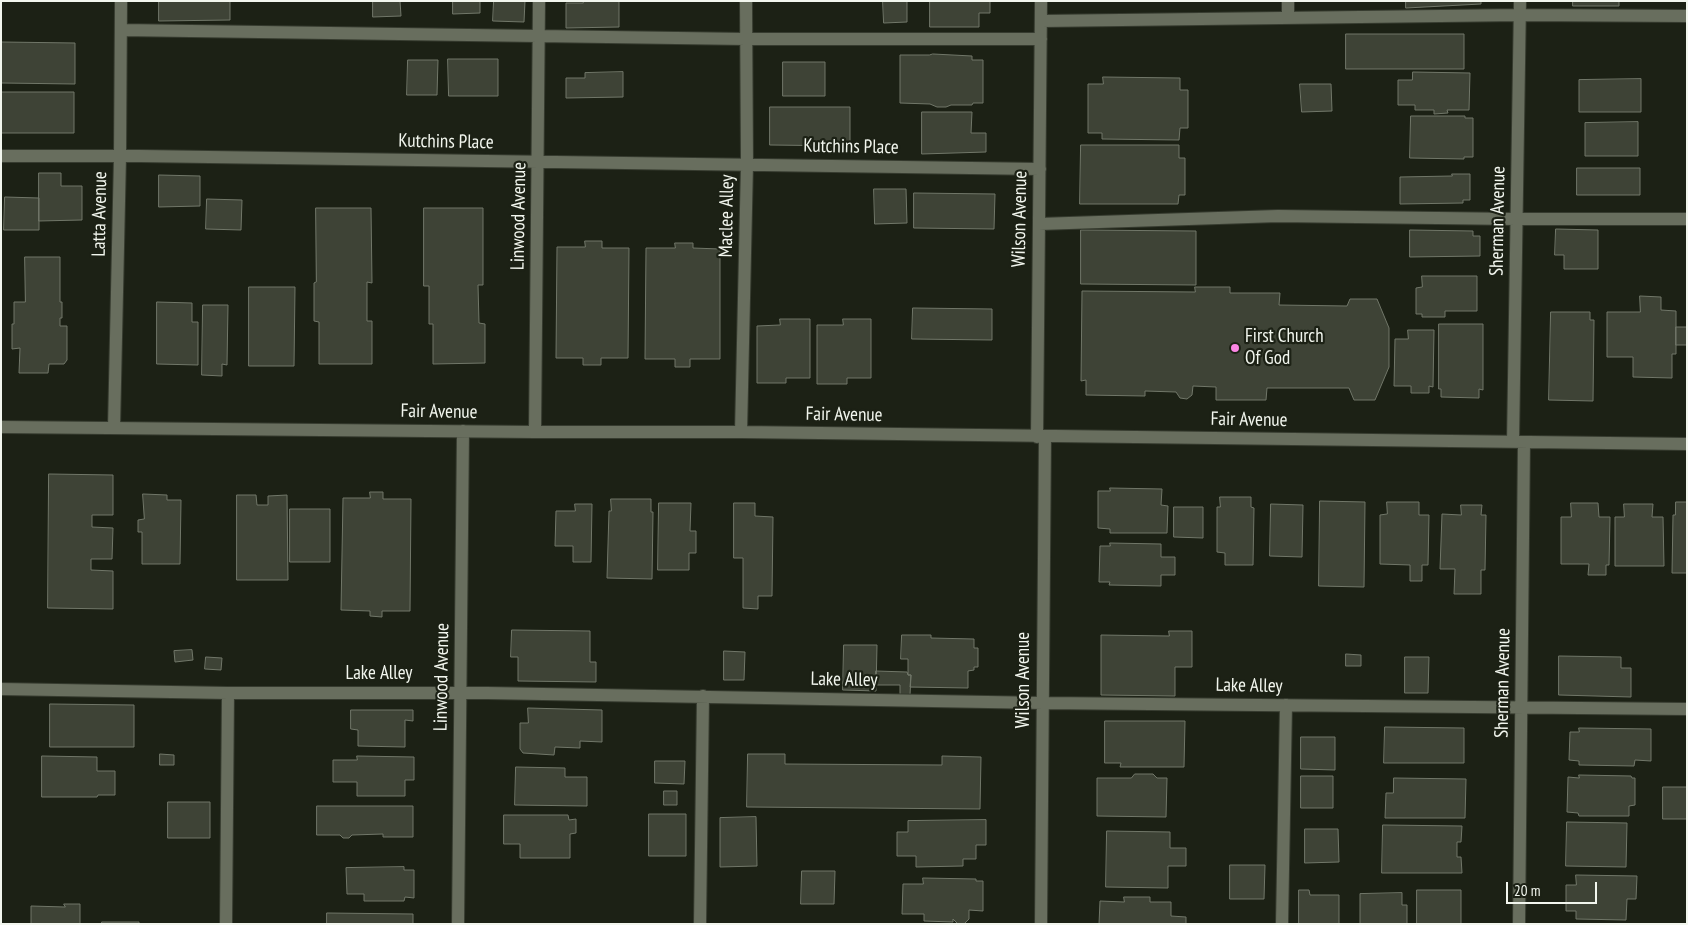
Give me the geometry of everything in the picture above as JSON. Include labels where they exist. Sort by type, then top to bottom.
[{"type":"street","name":"Latta Avenue","points":[[114,428],[120,156],[121,1]]},
{"type":"street","name":"Linwood Avenue","points":[[535,432],[539,1]]},
{"type":"street","name":"Maclee Alley","points":[[741,432],[747,164],[746,1]]},
{"type":"street","name":"Wilson Avenue","points":[[1041,1],[1039,224],[1043,703],[1041,924]]},
{"type":"street","points":[[1288,1],[1288,18]]},
{"type":"street","name":"Sherman Avenue","points":[[1518,924],[1521,707],[1516,219],[1520,1]]},
{"type":"street","points":[[1041,21],[1520,15],[1687,16]]},
{"type":"street","points":[[121,30],[746,38],[1041,39]]},
{"type":"street","name":"Kutchins Place","points":[[1,156],[1040,168]]},
{"type":"street","points":[[1039,224],[1278,216],[1687,219]]},
{"type":"street","name":"Fair Avenue","points":[[1,427],[741,432],[1687,444]]},
{"type":"street","name":"Linwood Avenue","points":[[458,924],[463,431]]},
{"type":"street","name":"Lake Alley","points":[[1,689],[703,696],[1286,706],[1687,709]]},
{"type":"street","points":[[226,924],[228,692]]},
{"type":"street","points":[[700,924],[703,696]]},
{"type":"street","points":[[1282,924],[1286,706]]},
{"type":"building","points":[[159,1],[230,1],[230,20],[159,21]]},
{"type":"building","points":[[373,1],[400,1],[401,16],[373,17]]},
{"type":"building","points":[[453,1],[480,1],[480,13],[453,14]]},
{"type":"building","points":[[494,1],[525,1],[524,22],[493,21]]},
{"type":"building","points":[[583,1],[619,1],[619,27],[566,28],[566,3],[583,3]]},
{"type":"building","points":[[883,1],[907,1],[907,22],[884,23]]},
{"type":"building","points":[[930,1],[990,1],[990,13],[979,13],[979,27],[930,27]]},
{"type":"building","points":[[1406,1],[1481,1],[1481,4],[1406,8]]},
{"type":"building","points":[[1573,1],[1619,1],[1619,6],[1573,6]]},
{"type":"building","points":[[1346,34],[1464,34],[1464,69],[1346,69]]},
{"type":"building","points":[[1,42],[75,43],[75,84],[1,83]]},
{"type":"building","points":[[900,55],[972,56],[972,60],[983,60],[983,103],[937,107],[930,104],[900,103]]},
{"type":"building","points":[[448,59],[498,59],[498,96],[449,96]]},
{"type":"building","points":[[408,60],[438,60],[437,95],[407,95]]},
{"type":"building","points":[[783,62],[825,62],[825,96],[783,96]]},
{"type":"building","points":[[623,72],[623,97],[566,98],[566,78],[585,78],[585,73]]},
{"type":"building","points":[[1413,72],[1470,73],[1469,110],[1447,110],[1448,113],[1434,114],[1434,110],[1415,110],[1415,105],[1398,105],[1398,80],[1412,80]]},
{"type":"building","points":[[1103,77],[1180,78],[1180,90],[1188,90],[1188,128],[1180,128],[1179,140],[1102,139],[1102,133],[1088,133],[1088,84],[1103,84]]},
{"type":"building","points":[[1641,79],[1641,112],[1579,112],[1579,80]]},
{"type":"building","points":[[1300,84],[1331,84],[1332,111],[1302,112]]},
{"type":"building","points":[[1,92],[74,92],[74,133],[1,133]]},
{"type":"building","points":[[770,107],[850,107],[850,146],[770,145]]},
{"type":"building","points":[[922,112],[972,112],[971,133],[986,133],[986,152],[922,154]]},
{"type":"building","points":[[1411,116],[1465,116],[1465,118],[1473,118],[1473,157],[1464,157],[1464,159],[1410,158]]},
{"type":"building","points":[[1638,122],[1638,156],[1585,156],[1585,123]]},
{"type":"building","points":[[1081,145],[1179,145],[1179,158],[1185,158],[1185,195],[1179,195],[1178,204],[1080,204]]},
{"type":"building","points":[[1577,168],[1640,168],[1640,195],[1577,195]]},
{"type":"building","points":[[39,173],[61,173],[61,186],[82,186],[82,220],[39,221]]},
{"type":"building","points":[[1452,174],[1470,174],[1470,200],[1463,200],[1463,203],[1400,204],[1400,177],[1452,176]]},
{"type":"building","points":[[159,175],[200,176],[200,206],[159,207]]},
{"type":"building","points":[[874,189],[906,189],[907,223],[875,224]]},
{"type":"building","points":[[914,193],[995,194],[994,229],[914,228]]},
{"type":"building","points":[[5,197],[39,198],[39,230],[4,230]]},
{"type":"building","points":[[207,199],[242,200],[241,230],[206,229]]},
{"type":"building","points":[[316,208],[371,208],[372,283],[367,282],[367,321],[372,321],[372,364],[319,364],[319,322],[314,321]]},
{"type":"building","points":[[424,208],[483,208],[483,285],[478,285],[479,323],[485,324],[485,363],[433,364],[433,324],[429,324],[429,286],[424,286]]},
{"type":"building","points":[[1556,229],[1598,230],[1598,269],[1564,269],[1564,255],[1555,255]]},
{"type":"building","points":[[1081,230],[1196,231],[1196,285],[1081,284]]},
{"type":"building","points":[[1410,230],[1473,231],[1473,236],[1480,236],[1480,256],[1410,257]]},
{"type":"building","points":[[585,241],[602,241],[602,248],[629,248],[628,358],[601,358],[601,365],[583,365],[583,358],[556,358],[557,247],[585,247]]},
{"type":"building","points":[[675,243],[693,243],[693,248],[720,249],[720,359],[690,359],[690,367],[675,367],[675,359],[645,359],[646,248],[675,248]]},
{"type":"building","points":[[25,257],[60,257],[62,318],[60,318],[60,326],[67,326],[67,360],[64,364],[49,364],[48,373],[19,373],[20,348],[12,349],[14,302],[25,302]]},
{"type":"building","points":[[1422,276],[1477,276],[1477,311],[1445,311],[1445,317],[1422,317],[1422,314],[1416,314],[1416,288],[1422,287]]},
{"type":"building","points":[[249,287],[295,287],[294,366],[249,366]]},
{"type":"building","name":"First Church Of God","points":[[1195,287],[1230,287],[1230,293],[1280,293],[1279,305],[1347,306],[1350,299],[1377,299],[1389,328],[1389,367],[1375,400],[1354,400],[1349,388],[1267,388],[1266,400],[1216,400],[1216,387],[1193,386],[1192,395],[1187,399],[1180,398],[1176,392],[1145,391],[1145,396],[1086,395],[1086,380],[1081,381],[1082,291],[1195,292]]},
{"type":"building","points":[[1640,296],[1661,297],[1661,310],[1676,311],[1676,354],[1672,354],[1672,378],[1633,377],[1633,357],[1607,357],[1607,312],[1640,312]]},
{"type":"building","points":[[157,302],[192,303],[192,322],[198,322],[198,365],[157,364]]},
{"type":"building","points":[[203,305],[228,305],[227,365],[222,364],[222,376],[202,375]]},
{"type":"building","points":[[913,308],[992,309],[992,340],[912,339]]},
{"type":"building","points":[[1551,312],[1590,312],[1590,320],[1594,320],[1593,401],[1549,400]]},
{"type":"building","points":[[780,319],[810,319],[810,378],[786,378],[786,383],[757,383],[757,326],[780,325]]},
{"type":"building","points":[[843,319],[871,319],[871,378],[847,378],[847,384],[817,384],[817,325],[843,325]]},
{"type":"building","points":[[1439,324],[1483,324],[1483,390],[1479,389],[1479,398],[1441,397],[1441,389],[1439,389]]},
{"type":"building","points":[[1676,327],[1687,327],[1687,345],[1676,345]]},
{"type":"building","points":[[1408,330],[1434,330],[1433,387],[1429,386],[1429,393],[1411,393],[1411,386],[1394,386],[1395,339],[1408,339]]},
{"type":"building","points":[[49,474],[113,475],[113,515],[92,515],[92,527],[113,528],[112,559],[91,559],[91,570],[113,571],[113,609],[48,608]]},
{"type":"building","points":[[1110,488],[1162,489],[1161,505],[1168,506],[1167,533],[1110,533],[1110,529],[1098,528],[1098,491],[1110,491]]},
{"type":"building","points":[[370,492],[383,492],[383,499],[411,499],[410,611],[382,611],[382,617],[370,616],[370,611],[341,610],[343,498],[370,498]]},
{"type":"building","points":[[143,494],[167,495],[167,500],[181,500],[180,564],[142,564],[142,532],[138,532],[138,520],[144,519]]},
{"type":"building","points":[[237,495],[256,495],[257,505],[268,505],[268,496],[287,495],[288,580],[237,580]]},
{"type":"building","points":[[1220,497],[1251,497],[1251,507],[1254,508],[1253,565],[1225,565],[1225,553],[1217,552],[1217,507],[1220,507]]},
{"type":"building","points":[[611,499],[651,499],[651,512],[653,512],[652,579],[607,578]]},
{"type":"building","points":[[1320,501],[1365,502],[1364,587],[1319,586]]},
{"type":"building","points":[[1387,502],[1419,502],[1419,515],[1429,515],[1428,565],[1422,565],[1422,581],[1410,581],[1410,565],[1380,564],[1380,515],[1387,514]]},
{"type":"building","points":[[1676,502],[1687,502],[1687,573],[1672,573],[1673,515],[1675,515]]},
{"type":"building","points":[[659,503],[691,503],[690,531],[696,531],[696,553],[689,553],[689,570],[658,570]]},
{"type":"building","points":[[734,503],[755,503],[755,516],[773,517],[772,596],[758,596],[758,609],[743,608],[743,558],[734,558]]},
{"type":"building","points":[[1571,503],[1598,503],[1599,517],[1610,517],[1609,565],[1606,565],[1606,575],[1588,575],[1589,564],[1561,564],[1561,517],[1571,517]]},
{"type":"building","points":[[575,504],[592,504],[591,562],[573,562],[573,546],[555,546],[556,511],[575,511]]},
{"type":"building","points":[[1271,504],[1303,505],[1302,557],[1270,556]]},
{"type":"building","points":[[1624,504],[1653,504],[1652,517],[1663,517],[1664,566],[1615,566],[1615,517],[1624,517]]},
{"type":"building","points":[[1461,505],[1482,505],[1481,515],[1486,515],[1485,570],[1481,570],[1481,594],[1454,594],[1455,569],[1440,569],[1442,514],[1461,515]]},
{"type":"building","points":[[1174,507],[1203,507],[1203,538],[1174,537]]},
{"type":"building","points":[[290,509],[330,509],[330,562],[290,562]]},
{"type":"building","points":[[1110,543],[1161,544],[1161,557],[1175,557],[1175,575],[1161,575],[1161,586],[1109,585],[1110,582],[1099,582],[1100,546],[1110,546]]},
{"type":"building","points":[[512,630],[590,631],[590,662],[596,662],[596,682],[518,681],[518,657],[511,657]]},
{"type":"building","points":[[1169,631],[1192,631],[1192,667],[1175,667],[1175,696],[1101,695],[1101,635],[1169,636]]},
{"type":"building","points":[[902,635],[931,635],[931,638],[974,639],[974,648],[978,648],[978,667],[968,671],[968,688],[910,687],[911,675],[908,675],[908,659],[901,659]]},
{"type":"building","points":[[844,645],[877,645],[876,691],[843,690]]},
{"type":"building","points":[[192,650],[193,660],[175,662],[174,651]]},
{"type":"building","points":[[724,651],[745,652],[744,680],[724,680]]},
{"type":"building","points":[[1346,654],[1361,655],[1361,666],[1346,666]]},
{"type":"building","points":[[1559,656],[1621,657],[1621,668],[1631,668],[1631,697],[1559,695]]},
{"type":"building","points":[[206,657],[222,658],[221,670],[205,669]]},
{"type":"building","points":[[1405,657],[1429,657],[1428,693],[1405,693]]},
{"type":"building","points":[[876,671],[907,672],[908,675],[911,675],[910,695],[900,695],[900,685],[876,685]]},
{"type":"building","points":[[50,704],[134,705],[134,747],[50,747]]},
{"type":"building","points":[[528,708],[602,710],[602,742],[580,741],[580,748],[555,747],[554,755],[523,753],[520,749],[520,723],[528,723]]},
{"type":"building","points":[[351,710],[413,710],[413,721],[405,720],[405,747],[358,746],[358,730],[351,729]]},
{"type":"building","points":[[1105,721],[1185,721],[1184,767],[1120,767],[1121,763],[1105,763]]},
{"type":"building","points":[[1385,727],[1464,728],[1464,763],[1384,763]]},
{"type":"building","points":[[1579,728],[1651,729],[1651,761],[1635,760],[1634,766],[1579,765],[1579,761],[1569,760],[1570,732],[1579,732]]},
{"type":"building","points":[[1301,737],[1335,737],[1335,770],[1301,769]]},
{"type":"building","points":[[160,754],[174,755],[174,765],[160,765]]},
{"type":"building","points":[[748,754],[785,754],[785,764],[942,765],[942,756],[981,757],[980,809],[747,807]]},
{"type":"building","points":[[42,756],[97,757],[97,771],[115,771],[115,795],[98,795],[97,797],[42,797]]},
{"type":"building","points":[[357,756],[414,757],[414,780],[405,780],[405,796],[357,796],[357,782],[333,782],[333,760],[357,760]]},
{"type":"building","points":[[655,761],[685,761],[684,784],[655,783]]},
{"type":"building","points":[[516,767],[565,768],[565,777],[587,777],[587,806],[515,805]]},
{"type":"building","points":[[1135,774],[1153,774],[1157,778],[1167,778],[1166,817],[1097,816],[1097,778],[1131,778]]},
{"type":"building","points":[[1579,775],[1631,776],[1635,778],[1635,805],[1629,806],[1629,816],[1579,816],[1578,813],[1567,812],[1568,777],[1579,778]]},
{"type":"building","points":[[1301,776],[1333,776],[1333,808],[1301,808]]},
{"type":"building","points":[[1394,778],[1466,779],[1465,818],[1385,818],[1386,793],[1393,793]]},
{"type":"building","points":[[1663,787],[1687,787],[1687,819],[1663,819]]},
{"type":"building","points":[[664,791],[677,791],[677,805],[664,805]]},
{"type":"building","points":[[168,802],[210,802],[210,838],[168,838]]},
{"type":"building","points":[[317,806],[413,806],[413,837],[383,837],[383,834],[352,835],[349,838],[343,838],[340,835],[317,835]]},
{"type":"building","points":[[649,814],[686,814],[686,856],[649,856]]},
{"type":"building","points":[[504,815],[568,815],[569,820],[576,819],[576,833],[570,834],[570,858],[520,858],[520,844],[504,844]]},
{"type":"building","points":[[756,817],[757,866],[720,867],[720,818]]},
{"type":"building","points":[[986,820],[986,845],[976,845],[976,859],[963,859],[963,866],[916,867],[916,856],[897,856],[897,832],[908,832],[908,821]]},
{"type":"building","points":[[1567,822],[1627,823],[1626,867],[1566,866]]},
{"type":"building","points":[[1383,825],[1462,826],[1461,842],[1457,842],[1457,857],[1461,857],[1462,873],[1382,873]]},
{"type":"building","points":[[1305,829],[1338,829],[1339,862],[1305,863]]},
{"type":"building","points":[[1107,831],[1170,832],[1170,848],[1186,848],[1186,866],[1168,866],[1168,888],[1106,887]]},
{"type":"building","points":[[1230,865],[1265,865],[1264,899],[1230,899]]},
{"type":"building","points":[[404,867],[404,870],[414,870],[414,898],[405,897],[404,901],[364,901],[364,894],[347,894],[346,868]]},
{"type":"building","points":[[802,871],[835,871],[834,904],[801,904]]},
{"type":"building","points":[[1576,875],[1637,876],[1636,899],[1627,899],[1626,920],[1576,919],[1576,911],[1566,911],[1566,885],[1576,885]]},
{"type":"building","points":[[923,878],[976,879],[976,881],[983,881],[983,911],[969,910],[969,919],[964,924],[958,924],[953,919],[953,922],[924,921],[924,914],[902,914],[903,884],[923,884]]},
{"type":"building","points":[[1299,890],[1309,890],[1310,895],[1339,895],[1339,924],[1299,924]]},
{"type":"building","points":[[1417,890],[1461,890],[1461,924],[1417,924]]},
{"type":"building","points":[[1402,893],[1402,905],[1407,905],[1407,924],[1360,924],[1360,894]]},
{"type":"building","points":[[1124,897],[1150,897],[1150,902],[1171,902],[1171,916],[1186,917],[1186,924],[1099,924],[1100,901],[1124,902]]},
{"type":"building","points":[[64,904],[80,904],[80,924],[31,924],[31,906],[65,907]]},
{"type":"building","points":[[327,913],[413,914],[413,924],[327,924]]},
{"type":"building","points":[[102,922],[139,922],[139,924],[102,924]]},
{"type":"place","name":"First Church Of God","points":[[1235,348]]}]
